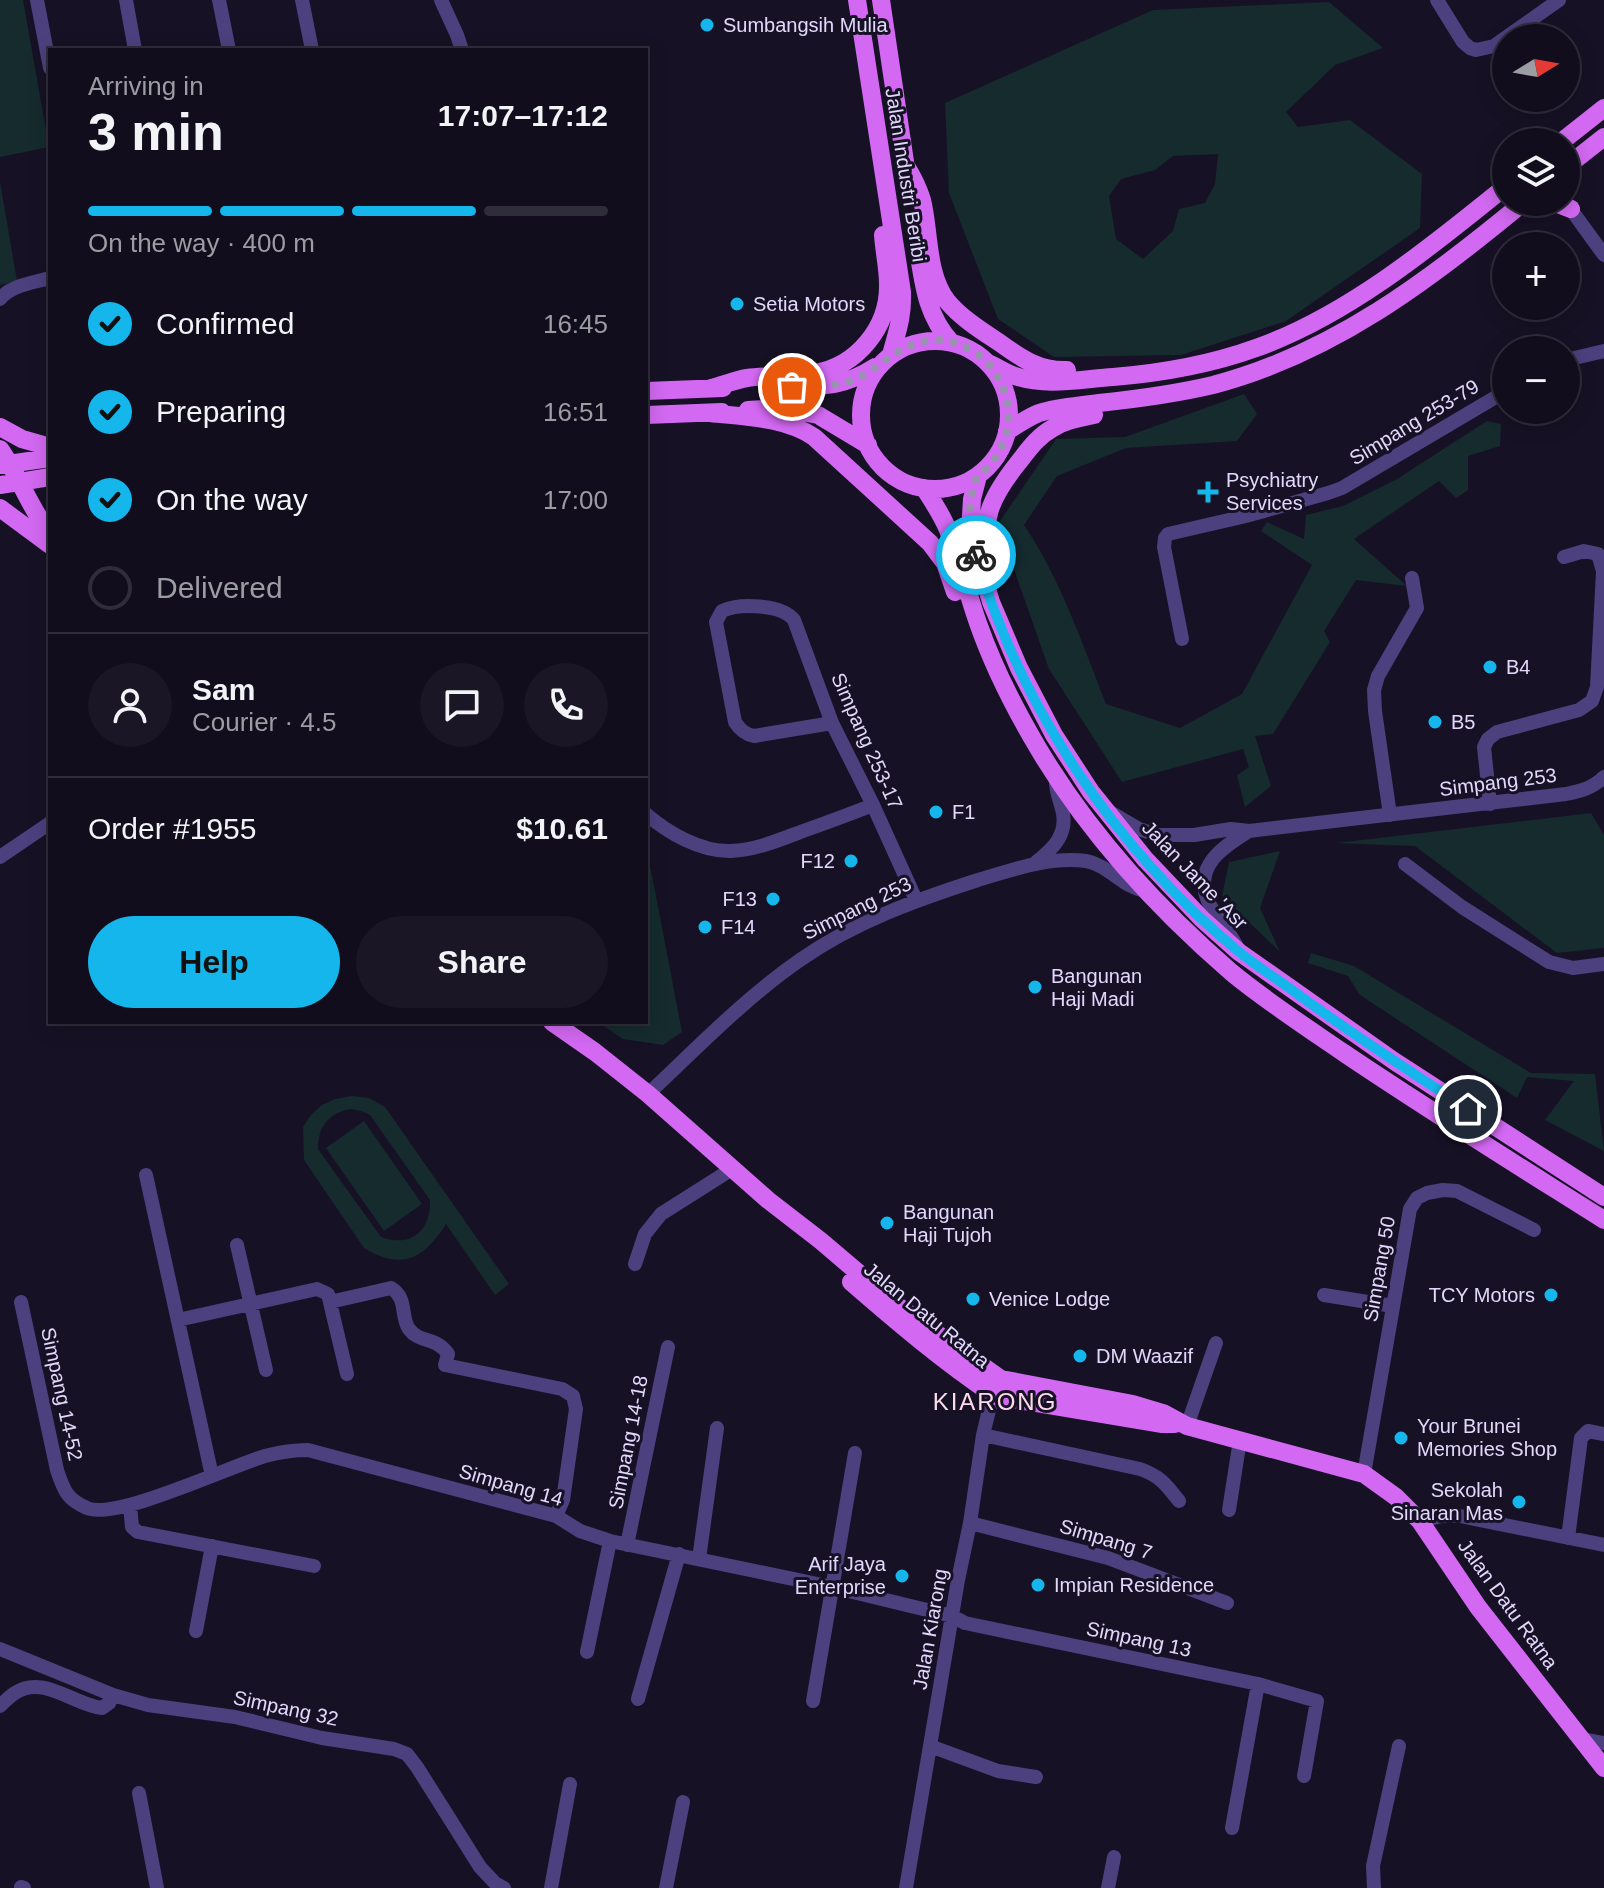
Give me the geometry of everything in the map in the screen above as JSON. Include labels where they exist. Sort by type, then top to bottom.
[{"type":"main road","name":"Jalan Industri Beribi","points":[[857,0],[902,292],[900,326],[886,359]]},
{"type":"main road","name":"Jalan Industri Beribi","points":[[881,0],[923,283],[937,325],[951,342]]},
{"type":"main road","points":[[1579,128],[1604,108]]},
{"type":"main road","points":[[1580,156],[1604,137]]},
{"type":"main road","points":[[906,166],[917,184],[922,202],[938,286],[946,300],[973,324],[1025,361],[1039,367],[1061,370],[1144,368],[1159,373]]},
{"type":"main road","points":[[711,388],[746,378],[826,371],[846,362],[866,344],[877,329],[886,304],[888,285],[879,205],[883,172]]},
{"type":"main road","points":[[988,363],[1017,377],[1038,381],[1159,373],[1257,348],[1285,337],[1366,292],[1492,197]]},
{"type":"main road","points":[[1007,431],[1039,413],[1173,394],[1267,368],[1330,340],[1375,314],[1468,249],[1507,216]]},
{"type":"main road","points":[[648,391],[831,385],[857,379],[886,359],[904,347],[935,340],[951,342],[977,353],[988,363],[1004,387],[1008,402],[1007,431],[997,456],[978,476],[952,487],[924,488],[897,478],[875,458],[863,431],[862,402],[866,388],[886,359]]},
{"type":"main road","points":[[1005,637],[1007,615],[986,548],[985,531],[987,514],[994,497],[1008,476],[1039,437],[1054,427],[1082,417],[1155,406],[1173,394]]},
{"type":"main road","points":[[648,415],[781,408],[804,411],[818,415],[868,445]]},
{"type":"main road","points":[[710,413],[791,425],[814,437],[930,543],[945,563],[962,611],[979,625]]},
{"type":"main road","points":[[0,427],[22,439],[48,446]]},
{"type":"main road","points":[[48,458],[3,459],[9,484],[48,532]]},
{"type":"main road","name":"Jalan Jame 'Asr","points":[[978,476],[972,499],[970,532],[983,577],[1019,668],[1054,735],[1091,792],[1156,870],[1202,919],[1239,952],[1394,1061],[1604,1197]]},
{"type":"main road","points":[[9,484],[48,477]]},
{"type":"main road","points":[[924,488],[950,533],[979,625],[1036,745],[1099,838],[1146,891],[1188,934],[1234,974],[1308,1028],[1604,1220]]},
{"type":"main road","points":[[0,508],[48,544]]},
{"type":"main road","name":"Jalan Datu Ratna","points":[[555,1024],[648,1094],[768,1200],[814,1250],[874,1303],[972,1381],[1161,1424],[1184,1425],[1364,1474],[1396,1497],[1420,1521],[1478,1607],[1604,1768]]},
{"type":"street","points":[[37,0],[48,58]]},
{"type":"street","points":[[126,0],[135,48]]},
{"type":"street","points":[[219,0],[229,48]]},
{"type":"street","points":[[302,0],[312,48]]},
{"type":"street","points":[[441,0],[461,48]]},
{"type":"street","points":[[1437,0],[1463,42],[1476,50],[1494,46],[1559,0]]},
{"type":"street","points":[[1573,216],[1604,255]]},
{"type":"street","points":[[0,299],[18,287],[48,279]]},
{"type":"street","points":[[1580,357],[1604,351]]},
{"type":"street","name":"Simpang 253-79","points":[[1182,639],[1164,547],[1168,534],[1246,516],[1342,488],[1492,399]]},
{"type":"street","points":[[1490,804],[1484,747],[1488,739],[1497,732],[1579,710],[1592,701],[1597,687],[1601,563],[1598,554],[1584,551],[1564,557]]},
{"type":"street","points":[[1390,815],[1374,690],[1378,676],[1417,608],[1412,578]]},
{"type":"street","name":"Simpang 253-17","points":[[832,723],[754,736],[743,732],[735,722],[716,622],[722,611],[738,605],[789,613],[799,628],[832,723],[916,900]]},
{"type":"street","points":[[1035,864],[1049,853],[1062,834],[1063,811],[1056,795],[1056,778]]},
{"type":"street","name":"Simpang 253","points":[[1104,808],[1139,829],[1157,835],[1194,835],[1490,804],[1566,794],[1602,785]]},
{"type":"street","points":[[648,816],[656,824],[690,842],[729,851],[773,843],[873,805]]},
{"type":"street","points":[[1,853],[48,824]]},
{"type":"street","name":"Simpang 253","points":[[1239,952],[1230,932],[1209,903],[1205,876],[1219,850],[1249,831]]},
{"type":"street","name":"Simpang 253","points":[[648,1094],[725,1022],[799,960],[850,931],[916,900],[1035,864],[1071,861],[1087,861],[1108,870],[1137,890],[1146,891]]},
{"type":"street","points":[[1405,864],[1462,907],[1549,962],[1573,968],[1604,964]]},
{"type":"street","points":[[635,1264],[645,1234],[661,1214],[732,1169]]},
{"type":"street","points":[[146,1175],[212,1476]]},
{"type":"street","name":"Simpang 50","points":[[1364,1474],[1393,1306],[1392,1265],[1410,1209],[1417,1198],[1443,1190],[1457,1191],[1534,1230]]},
{"type":"street","points":[[237,1245],[266,1370]]},
{"type":"street","points":[[330,1302],[391,1288],[401,1298],[408,1328],[418,1337],[442,1344],[448,1354],[445,1365],[562,1389],[573,1396],[576,1409],[563,1500],[556,1516]]},
{"type":"street","points":[[178,1320],[317,1289],[328,1294],[347,1374]]},
{"type":"street","points":[[1324,1295],[1393,1306]]},
{"type":"street","name":"Simpang 14-52","points":[[21,1302],[57,1470],[66,1494]]},
{"type":"street","points":[[1184,1425],[1216,1343]]},
{"type":"street","name":"Simpang 14-18","points":[[627,1545],[668,1347]]},
{"type":"street","name":"Jalan Kiarong","points":[[906,1888],[983,1435],[998,1388]]},
{"type":"street","points":[[699,1559],[717,1428]]},
{"type":"street","points":[[1568,1538],[1581,1438],[1588,1431],[1604,1434]]},
{"type":"street","points":[[983,1435],[1140,1469],[1165,1482],[1179,1501]]},
{"type":"street","points":[[1229,1510],[1240,1440]]},
{"type":"street","name":"Simpang 14","points":[[66,1494],[89,1510],[130,1505],[262,1457],[289,1450],[308,1450],[556,1516],[580,1531],[610,1541],[832,1587],[952,1616]]},
{"type":"street","points":[[813,1701],[855,1453]]},
{"type":"street","points":[[130,1505],[132,1527],[138,1532],[314,1566]]},
{"type":"street","points":[[1420,1521],[1460,1516],[1604,1545]]},
{"type":"street","name":"Simpang 7","points":[[970,1523],[1108,1558],[1227,1603]]},
{"type":"street","points":[[587,1652],[610,1541]]},
{"type":"street","points":[[196,1631],[212,1546]]},
{"type":"street","points":[[638,1699],[679,1554]]},
{"type":"street","name":"Simpang 13","points":[[952,1616],[965,1623],[1258,1684],[1317,1701],[1304,1776]]},
{"type":"street","name":"Simpang 32","points":[[0,1649],[113,1695],[148,1705],[235,1717],[407,1754],[480,1867],[498,1886]]},
{"type":"street","points":[[1232,1828],[1258,1684]]},
{"type":"street","points":[[0,1706],[24,1688],[53,1690],[92,1707],[102,1708],[113,1695]]},
{"type":"street","points":[[1581,1739],[1604,1743]]},
{"type":"street","points":[[930,1746],[998,1771],[1036,1777]]},
{"type":"street","points":[[1374,1888],[1373,1866],[1399,1746]]},
{"type":"street","points":[[551,1888],[570,1784]]},
{"type":"street","points":[[139,1793],[157,1888]]},
{"type":"street","points":[[666,1888],[683,1802]]},
{"type":"street","points":[[1108,1888],[1114,1857]]},
{"type":"green space","points":[[0,0],[23,0],[48,147],[0,157]]},
{"type":"green space","points":[[1329,2],[1383,48],[1335,65],[1286,112],[1298,127],[1350,120],[1422,174],[1420,228],[1286,321],[1181,355],[1054,357],[998,319],[949,193],[945,103],[1153,10]],"holes":[[[1218,154],[1215,184],[1205,203],[1179,209],[1173,231],[1143,259],[1116,239],[1109,196],[1121,179],[1155,170],[1173,156]]]},
{"type":"green space","points":[[0,182],[17,281],[0,285]]},
{"type":"green space","points":[[1244,394],[1257,414],[1237,441],[1126,448],[1057,476],[1024,525],[1060,590],[1106,704],[1180,728],[1242,694],[1312,565],[1261,531],[1267,522],[1304,539],[1306,515],[1343,506],[1397,479],[1487,421],[1501,424],[1500,446],[1468,456],[1468,490],[1456,498],[1439,481],[1354,539],[1407,586],[1356,580],[1324,631],[1330,642],[1273,734],[1255,736],[1271,786],[1245,807],[1237,775],[1249,767],[1243,749],[1122,782],[1049,669],[998,524],[1056,439],[1125,437]]},
{"type":"green space","points":[[1591,813],[1604,835],[1604,948],[1557,953],[1415,846],[1336,843]]},
{"type":"green space","points":[[1280,851],[1260,908],[1280,952],[1222,896],[1229,862]]},
{"type":"green space","points":[[648,865],[682,1032],[663,1045],[623,1039],[601,1024],[648,1024]]},
{"type":"green space","points":[[1311,953],[1354,966],[1531,1073],[1595,1074],[1604,1151],[1545,1120],[1574,1081],[1527,1077],[1517,1098],[1360,995],[1348,976],[1308,963]]},
{"type":"green space","points":[[352,1096],[369,1098],[385,1107],[509,1284],[495,1295],[446,1224],[429,1246],[411,1258],[390,1259],[364,1248],[304,1160],[303,1127],[322,1105]],"holes":[[[351,1109],[370,1115],[430,1200],[423,1228],[410,1238],[392,1240],[381,1237],[318,1149],[322,1128],[330,1118]]]},
{"type":"green space","points":[[364,1121],[422,1204],[384,1231],[326,1148]]},
{"type":"way so far","points":[[792,387],[831,385],[857,379],[904,347],[935,340],[964,346],[988,363],[1004,387],[1009,416],[1003,444],[997,456],[978,476],[972,499],[970,532],[976,555]]},
{"type":"place","name":"Sumbangsih Mulia","points":[[707,25]]},
{"type":"place","name":"Setia Motors","points":[[737,304]]},
{"type":"place","name":"Psychiatry Services","points":[[1208,492]]},
{"type":"place","name":"B4","points":[[1490,667]]},
{"type":"place","name":"B5","points":[[1435,722]]},
{"type":"place","name":"F1","points":[[936,812]]},
{"type":"place","name":"F12","points":[[851,861]]},
{"type":"place","name":"F13","points":[[773,899]]},
{"type":"place","name":"F14","points":[[705,927]]},
{"type":"place","name":"Bangunan Haji Madi","points":[[1035,987]]},
{"type":"place","name":"Bangunan Haji Tujoh","points":[[887,1223]]},
{"type":"place","name":"TCY Motors","points":[[1551,1295]]},
{"type":"place","name":"Venice Lodge","points":[[973,1299]]},
{"type":"place","name":"DM Waazif","points":[[1080,1356]]},
{"type":"place","name":"Your Brunei Memories Shop","points":[[1401,1438]]},
{"type":"place","name":"Sekolah Sinaran Mas","points":[[1519,1502]]},
{"type":"place","name":"Arif Jaya Enterprise","points":[[902,1576]]},
{"type":"place","name":"Impian Residence","points":[[1038,1585]]},
{"type":"district","name":"KIARONG","points":[[995,1402]]},
{"type":"route","points":[[976,555],[991,602],[1019,668],[1054,735],[1091,792],[1145,859],[1202,919],[1239,952],[1468,1109]]}]
